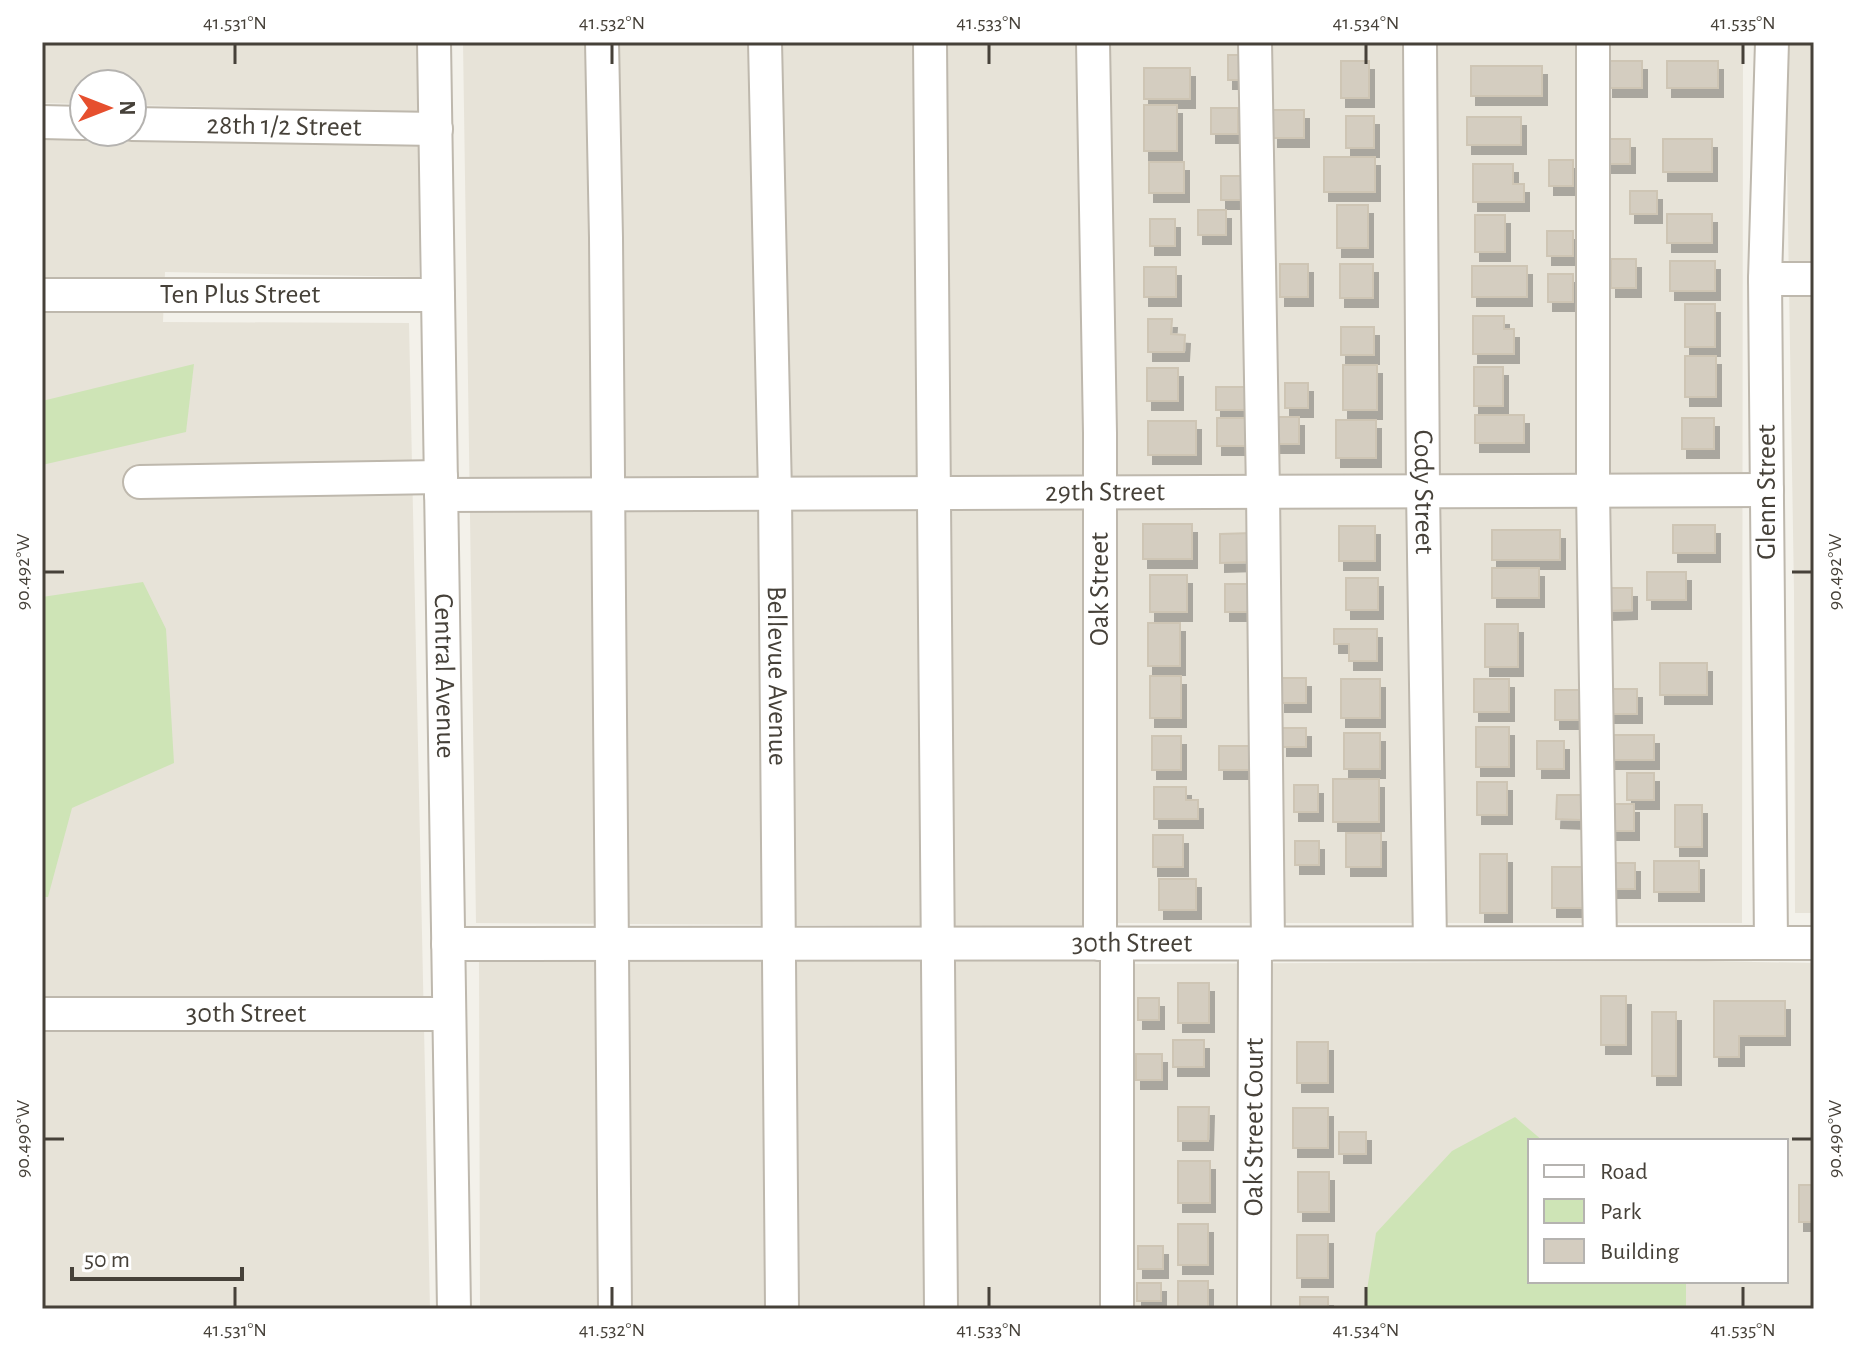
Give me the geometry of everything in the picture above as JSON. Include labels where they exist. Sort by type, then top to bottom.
[{"type":"street","name":"Central Avenue","points":[[434,42],[454,1309]]},
{"type":"street","points":[[602,42],[615,1309]]},
{"type":"street","name":"Bellevue Avenue","points":[[765,42],[775,493],[782,1309]]},
{"type":"street","points":[[930,42],[941,1309]]},
{"type":"street","name":"Oak Street","points":[[1093,42],[1099,491],[1117,1309]]},
{"type":"street","name":"Oak Street Court","points":[[1254,1309],[1262,944],[1263,492],[1255,42]]},
{"type":"street","name":"Cody Street","points":[[1420,42],[1430,943]]},
{"type":"street","points":[[1593,42],[1593,491],[1600,943]]},
{"type":"street","name":"Glenn Street","points":[[1771,943],[1765,279],[1772,42]]},
{"type":"street","points":[[42,122],[68,123]]},
{"type":"street","name":"28th 1/2 Street","points":[[148,124],[436,129]]},
{"type":"street","points":[[1765,279],[1814,279]]},
{"type":"street","name":"Ten Plus Street","points":[[42,295],[438,295]]},
{"type":"street","name":"29th Street","points":[[140,482],[441,486],[608,494],[1767,490]]},
{"type":"street","name":"30th Street","points":[[448,944],[1814,943]]},
{"type":"street","name":"30th Street","points":[[42,1014],[449,1014]]},
{"type":"shaded area","points":[[42,42],[425,42],[427,112],[148,105],[148,68],[68,68],[68,104],[42,103]]},
{"type":"shaded area","points":[[463,42],[1743,42],[1742,923],[1109,923],[1111,1309],[955,1309],[956,926],[476,923]]},
{"type":"shaded area","points":[[1785,42],[1814,42],[1814,913],[1795,913],[1794,592]]},
{"type":"shaded area","points":[[42,139],[68,139],[68,148],[148,148],[148,141],[422,146],[419,277],[165,272],[163,322],[409,323],[430,1309],[42,1309]]},
{"type":"shaded area","points":[[932,960],[932,1309],[480,1309],[479,962]]},
{"type":"shaded area","points":[[1814,963],[1814,1309],[1120,1309],[1129,964]]},
{"type":"green space","points":[[194,364],[186,432],[42,465],[42,401]]},
{"type":"green space","points":[[143,582],[166,629],[174,763],[72,808],[48,897],[42,897],[42,597]]},
{"type":"green space","points":[[1515,1117],[1541,1139],[1528,1139],[1528,1283],[1686,1283],[1686,1309],[1364,1309],[1376,1233],[1452,1151]]},
{"type":"building","points":[[1228,55],[1250,55],[1250,80],[1228,80]]},
{"type":"building","points":[[1341,61],[1369,61],[1369,98],[1341,98]]},
{"type":"building","points":[[1608,61],[1642,61],[1642,88],[1608,88]]},
{"type":"building","points":[[1667,61],[1718,61],[1718,88],[1667,88]]},
{"type":"building","points":[[1471,66],[1542,66],[1542,96],[1471,96]]},
{"type":"building","points":[[1144,68],[1190,68],[1190,99],[1144,99]]},
{"type":"building","points":[[1144,105],[1177,105],[1177,151],[1144,151]]},
{"type":"building","points":[[1211,108],[1238,108],[1238,134],[1211,134]]},
{"type":"building","points":[[1273,110],[1304,110],[1304,138],[1273,138]]},
{"type":"building","points":[[1346,116],[1374,116],[1374,148],[1346,148]]},
{"type":"building","points":[[1467,117],[1521,117],[1521,145],[1467,145]]},
{"type":"building","points":[[1605,139],[1630,139],[1630,164],[1605,164]]},
{"type":"building","points":[[1663,139],[1712,139],[1712,172],[1663,172]]},
{"type":"building","points":[[1324,157],[1375,157],[1375,192],[1324,192]]},
{"type":"building","points":[[1549,160],[1573,160],[1573,186],[1549,186]]},
{"type":"building","points":[[1149,162],[1184,162],[1184,193],[1149,193]]},
{"type":"building","points":[[1473,164],[1513,164],[1513,184],[1524,184],[1524,202],[1473,202]]},
{"type":"building","points":[[1221,176],[1248,176],[1248,200],[1221,200]]},
{"type":"building","points":[[1630,191],[1657,191],[1657,214],[1630,214]]},
{"type":"building","points":[[1337,205],[1368,205],[1368,248],[1337,248]]},
{"type":"building","points":[[1198,210],[1226,210],[1226,235],[1198,235]]},
{"type":"building","points":[[1667,214],[1712,214],[1712,243],[1667,243]]},
{"type":"building","points":[[1475,215],[1505,215],[1505,252],[1475,252]]},
{"type":"building","points":[[1150,219],[1175,219],[1175,246],[1150,246]]},
{"type":"building","points":[[1547,231],[1573,231],[1573,256],[1547,256]]},
{"type":"building","points":[[1611,259],[1636,259],[1636,288],[1611,288]]},
{"type":"building","points":[[1670,261],[1715,261],[1715,291],[1670,291]]},
{"type":"building","points":[[1280,264],[1308,264],[1308,297],[1280,297]]},
{"type":"building","points":[[1340,264],[1373,264],[1373,298],[1340,298]]},
{"type":"building","points":[[1472,266],[1527,266],[1527,297],[1472,297]]},
{"type":"building","points":[[1144,267],[1176,267],[1176,297],[1144,297]]},
{"type":"building","points":[[1548,274],[1573,274],[1573,302],[1548,302]]},
{"type":"building","points":[[1685,304],[1715,304],[1715,347],[1685,347]]},
{"type":"building","points":[[1473,316],[1504,316],[1504,329],[1514,329],[1514,354],[1473,354]]},
{"type":"building","points":[[1148,319],[1172,319],[1171,334],[1185,335],[1184,352],[1148,352]]},
{"type":"building","points":[[1341,327],[1374,327],[1374,355],[1341,355]]},
{"type":"building","points":[[1685,356],[1716,356],[1716,397],[1685,397]]},
{"type":"building","points":[[1343,365],[1377,365],[1377,410],[1343,410]]},
{"type":"building","points":[[1474,367],[1503,367],[1503,406],[1474,406]]},
{"type":"building","points":[[1147,368],[1178,368],[1178,401],[1147,401]]},
{"type":"building","points":[[1285,383],[1308,383],[1308,408],[1285,408]]},
{"type":"building","points":[[1216,387],[1251,387],[1251,410],[1216,410]]},
{"type":"building","points":[[1475,415],[1524,415],[1524,443],[1475,443]]},
{"type":"building","points":[[1274,417],[1299,417],[1299,444],[1274,444]]},
{"type":"building","points":[[1217,418],[1251,418],[1251,446],[1217,446]]},
{"type":"building","points":[[1682,418],[1714,418],[1714,449],[1682,449]]},
{"type":"building","points":[[1336,420],[1376,420],[1376,458],[1336,458]]},
{"type":"building","points":[[1148,421],[1196,421],[1196,455],[1148,455]]},
{"type":"building","points":[[1143,524],[1192,524],[1192,559],[1143,559]]},
{"type":"building","points":[[1673,525],[1715,525],[1715,553],[1673,553]]},
{"type":"building","points":[[1339,526],[1375,526],[1375,561],[1339,561]]},
{"type":"building","points":[[1492,530],[1560,530],[1560,560],[1492,560]]},
{"type":"building","points":[[1252,533],[1252,562],[1220,563],[1220,534]]},
{"type":"building","points":[[1492,568],[1539,568],[1539,598],[1492,598]]},
{"type":"building","points":[[1647,572],[1686,572],[1686,600],[1647,600]]},
{"type":"building","points":[[1150,575],[1187,575],[1187,612],[1150,612]]},
{"type":"building","points":[[1346,578],[1378,578],[1378,610],[1346,610]]},
{"type":"building","points":[[1225,584],[1251,584],[1251,612],[1225,612]]},
{"type":"building","points":[[1608,588],[1632,588],[1632,610],[1608,611]]},
{"type":"building","points":[[1148,623],[1180,623],[1180,666],[1148,666]]},
{"type":"building","points":[[1485,624],[1518,624],[1518,667],[1485,667]]},
{"type":"building","points":[[1334,629],[1377,629],[1377,661],[1349,661],[1349,644],[1334,644]]},
{"type":"building","points":[[1660,663],[1707,663],[1707,695],[1660,695]]},
{"type":"building","points":[[1150,676],[1181,676],[1181,718],[1150,718]]},
{"type":"building","points":[[1280,678],[1306,678],[1306,703],[1280,703]]},
{"type":"building","points":[[1341,679],[1380,679],[1380,718],[1341,718]]},
{"type":"building","points":[[1474,679],[1509,679],[1509,712],[1474,712]]},
{"type":"building","points":[[1608,689],[1637,689],[1637,714],[1608,714]]},
{"type":"building","points":[[1555,690],[1579,690],[1579,720],[1555,720]]},
{"type":"building","points":[[1476,727],[1509,727],[1509,767],[1476,767]]},
{"type":"building","points":[[1282,728],[1306,728],[1306,747],[1282,747]]},
{"type":"building","points":[[1344,733],[1380,733],[1380,769],[1344,769]]},
{"type":"building","points":[[1606,735],[1654,735],[1654,760],[1606,760]]},
{"type":"building","points":[[1152,736],[1181,736],[1181,770],[1152,770]]},
{"type":"building","points":[[1537,741],[1564,741],[1564,769],[1537,769]]},
{"type":"building","points":[[1219,746],[1254,746],[1254,770],[1219,770]]},
{"type":"building","points":[[1627,773],[1654,773],[1654,800],[1627,800]]},
{"type":"building","points":[[1333,779],[1379,779],[1379,822],[1333,822]]},
{"type":"building","points":[[1477,782],[1507,782],[1507,815],[1477,815]]},
{"type":"building","points":[[1294,785],[1318,785],[1318,812],[1294,812]]},
{"type":"building","points":[[1154,787],[1186,787],[1186,800],[1198,800],[1198,819],[1154,819]]},
{"type":"building","points":[[1557,795],[1582,795],[1581,820],[1556,819]]},
{"type":"building","points":[[1609,804],[1634,804],[1634,831],[1609,831]]},
{"type":"building","points":[[1675,805],[1702,805],[1702,847],[1675,847]]},
{"type":"building","points":[[1346,833],[1381,833],[1381,867],[1346,867]]},
{"type":"building","points":[[1153,835],[1183,835],[1183,867],[1153,867]]},
{"type":"building","points":[[1295,841],[1319,841],[1319,865],[1295,865]]},
{"type":"building","points":[[1480,854],[1507,854],[1507,913],[1480,913]]},
{"type":"building","points":[[1654,861],[1699,861],[1699,892],[1654,892]]},
{"type":"building","points":[[1608,863],[1635,863],[1635,889],[1608,889]]},
{"type":"building","points":[[1552,867],[1584,867],[1584,908],[1552,908]]},
{"type":"building","points":[[1159,879],[1196,879],[1196,910],[1159,910]]},
{"type":"building","points":[[1178,983],[1209,983],[1209,1023],[1178,1023]]},
{"type":"building","points":[[1601,996],[1626,996],[1626,1045],[1601,1045]]},
{"type":"building","points":[[1138,998],[1159,998],[1159,1020],[1138,1020]]},
{"type":"building","points":[[1714,1001],[1785,1001],[1785,1036],[1739,1036],[1739,1057],[1714,1057]]},
{"type":"building","points":[[1652,1012],[1676,1012],[1676,1076],[1652,1076]]},
{"type":"building","points":[[1173,1040],[1204,1040],[1204,1067],[1173,1067]]},
{"type":"building","points":[[1297,1042],[1328,1042],[1328,1083],[1297,1083]]},
{"type":"building","points":[[1136,1054],[1162,1054],[1162,1080],[1136,1080]]},
{"type":"building","points":[[1178,1107],[1209,1107],[1208,1141],[1178,1141]]},
{"type":"building","points":[[1293,1108],[1328,1108],[1328,1148],[1293,1148]]},
{"type":"building","points":[[1339,1132],[1366,1132],[1366,1154],[1339,1154]]},
{"type":"building","points":[[1178,1161],[1210,1161],[1210,1203],[1178,1203]]},
{"type":"building","points":[[1298,1172],[1329,1172],[1329,1212],[1298,1212]]},
{"type":"building","points":[[1799,1185],[1814,1185],[1814,1222],[1799,1222]]},
{"type":"building","points":[[1178,1224],[1208,1224],[1208,1265],[1178,1265]]},
{"type":"building","points":[[1297,1235],[1328,1235],[1328,1278],[1297,1278]]},
{"type":"building","points":[[1138,1246],[1163,1246],[1163,1269],[1138,1269]]},
{"type":"building","points":[[1178,1281],[1208,1281],[1208,1309],[1178,1309]]},
{"type":"building","points":[[1137,1283],[1161,1283],[1161,1301],[1137,1301]]},
{"type":"building","points":[[1300,1297],[1328,1297],[1328,1309],[1300,1309]]}]
